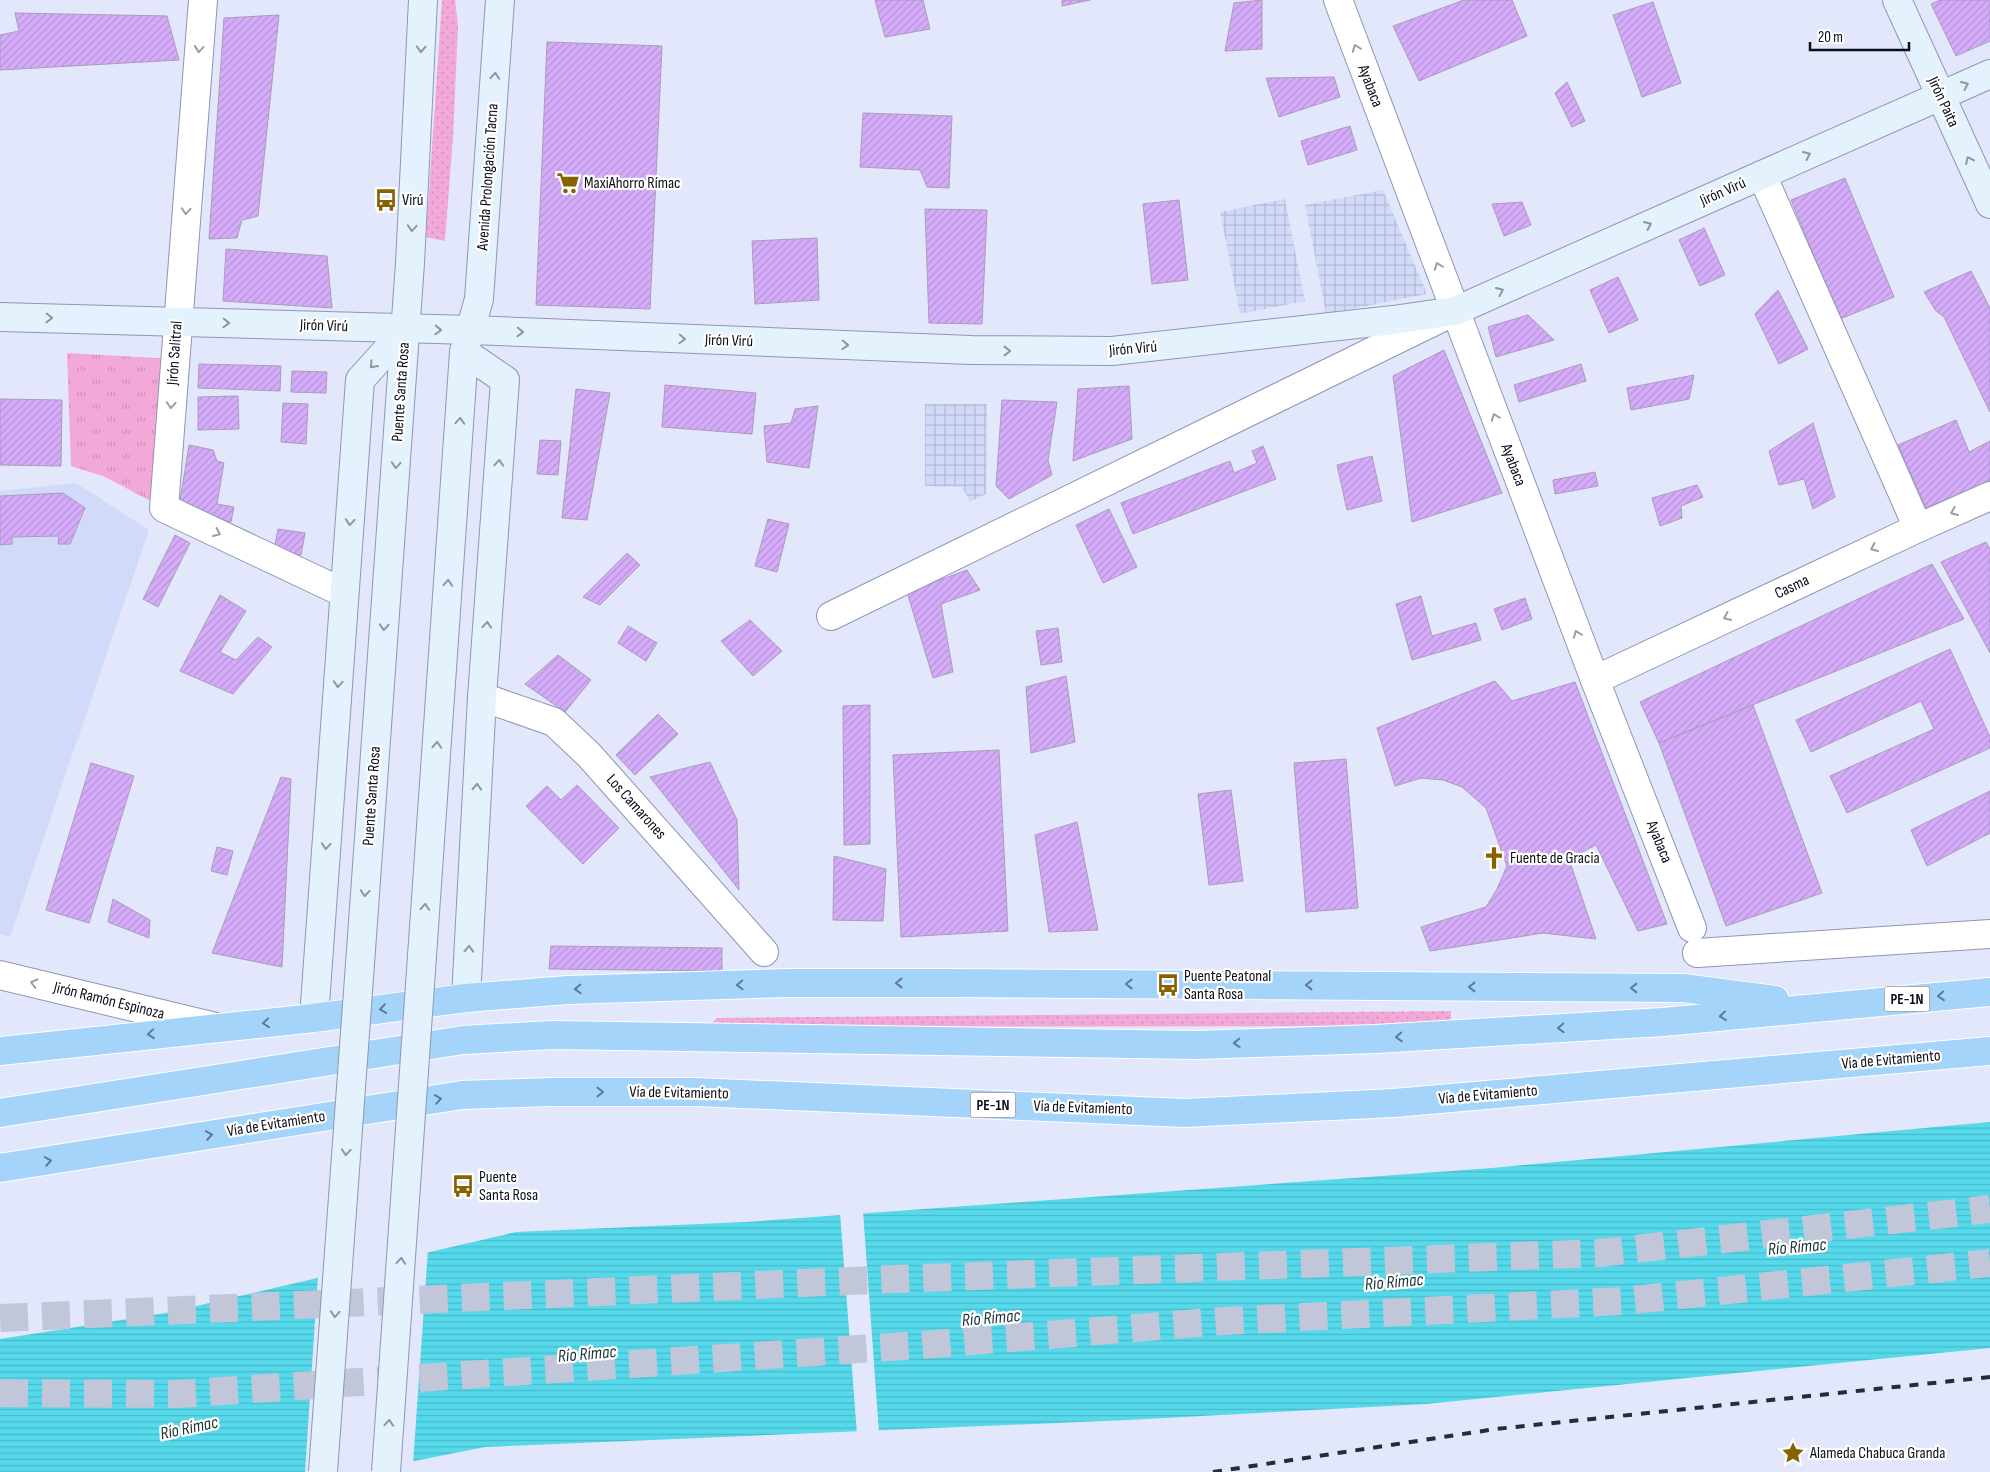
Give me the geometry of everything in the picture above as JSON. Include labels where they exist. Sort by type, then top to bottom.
[{"type":"highway","points":[[0,1051],[314,1018],[466,998],[568,990],[789,984],[948,982],[1683,988],[1824,1007]]},
{"type":"highway","name":"PE-1N","points":[[0,1113],[463,1040],[552,1035],[1196,1045],[1374,1039],[1663,1022],[1990,992]]},
{"type":"highway","name":"Vía de Evitamiento","points":[[0,1168],[462,1095],[550,1092],[696,1092],[1185,1113],[1394,1103],[1990,1051]]},
{"type":"main road","points":[[314,1018],[360,380],[406,329],[423,0]]},
{"type":"main road","name":"Avenida Prolongación Tacna","points":[[468,341],[479,299],[500,0]]},
{"type":"main road","name":"Jirón Paita","points":[[1897,0],[1990,204]]},
{"type":"main road","name":"Jirón Virú","points":[[0,317],[406,329],[468,341],[1112,351],[1384,321],[1455,311],[1990,74]]},
{"type":"main road","name":"Puente Santa Rosa","points":[[323,1472],[406,329]]},
{"type":"main road","points":[[466,998],[482,697],[505,380],[468,341]]},
{"type":"main road","points":[[386,1472],[468,341]]},
{"type":"street","name":"Jirón Salitral","points":[[203,0],[164,508],[344,593]]},
{"type":"street","name":"Ayabaca","points":[[1338,0],[1695,940],[1990,934]]},
{"type":"street","points":[[1762,175],[1918,528]]},
{"type":"street","name":"Jirón Virú","points":[[831,616],[1455,311]]},
{"type":"street","name":"Casma","points":[[1595,680],[1918,528],[1990,498]]},
{"type":"street","name":"Los Camarones","points":[[482,697],[554,722],[589,755],[764,952]]},
{"type":"street","name":"Jirón Ramón Espinoza","points":[[0,975],[217,1027]]},
{"type":"shaded area","points":[[1383,190],[1427,294],[1326,314],[1305,205]]},
{"type":"shaded area","points":[[1285,199],[1305,301],[1240,314],[1220,212]]},
{"type":"shaded area","points":[[925,404],[987,404],[986,494],[970,502],[962,487],[925,486]]},
{"type":"shaded area","points":[[76,483],[149,530],[10,937],[0,934],[0,491]]},
{"type":"green space","points":[[442,0],[455,0],[458,26],[453,137],[445,241],[426,237]]},
{"type":"green space","points":[[67,353],[175,359],[164,508],[105,477],[71,466]]},
{"type":"green space","points":[[1451,1011],[1451,1026],[708,1027],[717,1018]]},
{"type":"water","name":"Río Rímac","points":[[1990,1122],[1990,1348],[1426,1404],[1127,1420],[485,1447],[359,1472],[0,1472],[0,1339],[166,1313],[516,1232],[746,1222],[1492,1168]]},
{"type":"pier","points":[[863,1211],[879,1433],[857,1434],[840,1213]]},
{"type":"pier","points":[[428,1250],[413,1464],[372,1472],[305,1472],[318,1275]]},
{"type":"building","points":[[875,0],[923,0],[930,29],[885,37]]},
{"type":"building","points":[[1062,0],[1090,0],[1062,6]]},
{"type":"building","points":[[1262,0],[1262,49],[1225,51],[1234,3]]},
{"type":"building","points":[[1464,0],[1512,0],[1527,36],[1419,81],[1393,26]]},
{"type":"building","points":[[1940,0],[1990,0],[1990,41],[1956,56],[1931,4]]},
{"type":"building","points":[[1653,2],[1681,83],[1642,97],[1613,15]]},
{"type":"building","points":[[15,13],[167,16],[179,60],[0,70],[0,35],[19,31]]},
{"type":"building","points":[[279,15],[258,216],[242,220],[237,238],[209,239],[224,18]]},
{"type":"building","points":[[547,42],[662,46],[650,309],[536,305]]},
{"type":"building","points":[[1334,77],[1340,97],[1279,117],[1266,78]]},
{"type":"building","points":[[1567,82],[1585,121],[1572,127],[1555,93]]},
{"type":"building","points":[[863,113],[952,116],[949,188],[927,187],[920,170],[860,167]]},
{"type":"building","points":[[1350,126],[1357,150],[1308,165],[1301,141]]},
{"type":"building","points":[[1845,178],[1894,297],[1840,319],[1791,200]]},
{"type":"building","points":[[1179,200],[1188,280],[1152,284],[1143,204]]},
{"type":"building","points":[[1522,202],[1531,225],[1504,236],[1492,204]]},
{"type":"building","points":[[925,209],[987,210],[982,324],[929,323]]},
{"type":"building","points":[[1704,228],[1725,275],[1700,286],[1679,240]]},
{"type":"building","points":[[817,238],[819,300],[755,304],[752,241]]},
{"type":"building","points":[[226,249],[327,256],[332,308],[223,301]]},
{"type":"building","points":[[1971,271],[1990,308],[1990,412],[1944,317],[1936,311],[1924,292]]},
{"type":"building","points":[[1618,277],[1638,320],[1609,333],[1590,290]]},
{"type":"building","points":[[1778,290],[1808,349],[1779,364],[1755,314]]},
{"type":"building","points":[[1528,315],[1554,340],[1496,357],[1488,327]]},
{"type":"building","points":[[1444,350],[1502,493],[1412,522],[1393,376]]},
{"type":"building","points":[[199,364],[281,366],[280,391],[198,388]]},
{"type":"building","points":[[1581,364],[1586,381],[1519,402],[1514,385]]},
{"type":"building","points":[[292,371],[327,372],[326,393],[291,392]]},
{"type":"building","points":[[1694,375],[1689,399],[1631,410],[1627,388]]},
{"type":"building","points":[[665,385],[756,393],[752,434],[662,427]]},
{"type":"building","points":[[1129,386],[1132,439],[1073,461],[1078,389]]},
{"type":"building","points":[[576,389],[610,393],[587,520],[562,518]]},
{"type":"building","points":[[238,396],[239,429],[198,430],[198,397]]},
{"type":"building","points":[[0,399],[62,400],[61,466],[0,465]]},
{"type":"building","points":[[1002,400],[1057,402],[1048,460],[1052,475],[1009,499],[996,486]]},
{"type":"building","points":[[283,403],[308,404],[306,444],[281,442]]},
{"type":"building","points":[[818,406],[809,468],[767,462],[764,426],[791,423],[795,409]]},
{"type":"building","points":[[1956,420],[1969,452],[1990,441],[1990,481],[1926,508],[1898,445]]},
{"type":"building","points":[[1813,423],[1835,497],[1813,509],[1804,479],[1779,485],[1769,451]]},
{"type":"building","points":[[540,440],[561,441],[558,475],[537,474]]},
{"type":"building","points":[[189,445],[213,450],[217,461],[224,463],[217,504],[234,507],[231,522],[178,513]]},
{"type":"building","points":[[1263,446],[1276,479],[1133,534],[1121,503],[1230,461],[1234,473],[1257,463],[1252,451]]},
{"type":"building","points":[[1372,456],[1382,501],[1347,510],[1337,465]]},
{"type":"building","points":[[1595,472],[1598,486],[1555,494],[1553,480]]},
{"type":"building","points":[[1697,485],[1703,497],[1681,506],[1682,518],[1660,526],[1652,498]]},
{"type":"building","points":[[63,493],[85,508],[70,544],[58,544],[59,536],[12,537],[12,544],[0,545],[0,496]]},
{"type":"building","points":[[1109,509],[1137,567],[1103,583],[1076,525]]},
{"type":"building","points":[[768,519],[789,524],[777,572],[755,566]]},
{"type":"building","points":[[278,529],[305,533],[301,555],[274,551]]},
{"type":"building","points":[[175,535],[190,543],[158,607],[143,599]]},
{"type":"building","points":[[1986,542],[1990,549],[1990,653],[1941,562]]},
{"type":"building","points":[[627,553],[640,565],[600,605],[583,597]]},
{"type":"building","points":[[1932,564],[1964,619],[1659,743],[1640,702]]},
{"type":"building","points":[[967,570],[980,590],[941,604],[953,672],[933,678],[907,592]]},
{"type":"building","points":[[220,595],[246,611],[220,652],[236,660],[258,637],[272,647],[233,694],[180,671]]},
{"type":"building","points":[[1421,596],[1432,636],[1476,623],[1481,640],[1412,660],[1396,604]]},
{"type":"building","points":[[1525,598],[1532,619],[1502,630],[1494,609]]},
{"type":"building","points":[[750,620],[782,651],[753,676],[721,641]]},
{"type":"building","points":[[628,626],[657,643],[646,661],[618,643]]},
{"type":"building","points":[[1058,628],[1062,662],[1041,665],[1036,631]]},
{"type":"building","points":[[1950,649],[1990,737],[1990,748],[1847,813],[1830,776],[1934,729],[1921,701],[1811,752],[1796,720]]},
{"type":"building","points":[[558,655],[591,680],[565,712],[525,684]]},
{"type":"building","points":[[1066,676],[1075,742],[1031,753],[1026,687]]},
{"type":"building","points":[[1495,681],[1512,701],[1575,682],[1667,924],[1638,931],[1596,845],[1569,859],[1596,939],[1543,933],[1430,951],[1421,927],[1486,907],[1497,889],[1507,866],[1486,808],[1462,787],[1443,780],[1421,778],[1395,786],[1377,728]]},
{"type":"building","points":[[870,705],[870,844],[844,845],[843,706]]},
{"type":"building","points":[[1753,705],[1822,893],[1726,926],[1659,743]]},
{"type":"building","points":[[658,714],[678,734],[635,775],[616,755]]},
{"type":"building","points":[[999,750],[1008,931],[901,937],[893,755]]},
{"type":"building","points":[[1346,759],[1358,908],[1306,912],[1294,763]]},
{"type":"building","points":[[710,762],[737,820],[739,890],[650,777]]},
{"type":"building","points":[[91,763],[134,776],[89,923],[46,910]]},
{"type":"building","points":[[281,777],[291,779],[282,967],[212,953]]},
{"type":"building","points":[[577,785],[619,828],[583,864],[526,806],[547,786],[561,800]]},
{"type":"building","points":[[1231,790],[1243,881],[1209,885],[1198,794]]},
{"type":"building","points":[[1990,791],[1990,833],[1927,866],[1911,830]]},
{"type":"building","points":[[1077,822],[1098,930],[1049,932],[1035,835]]},
{"type":"building","points":[[217,847],[233,851],[227,875],[211,871]]},
{"type":"building","points":[[834,856],[886,869],[883,921],[833,920]]},
{"type":"building","points":[[113,899],[150,920],[149,938],[108,922]]},
{"type":"building","points":[[551,946],[722,948],[722,971],[549,969]]},
{"type":"tunnel","points":[[0,1318],[895,1279],[1600,1253],[1990,1209]]},
{"type":"tunnel","points":[[0,1393],[176,1394],[921,1345],[1224,1321],[1623,1301],[1990,1263]]},
{"type":"railway","points":[[1213,1472],[1496,1429],[1990,1377]]},
{"type":"place","name":"MaxiAhorro Rímac","points":[[568,183]]},
{"type":"place","name":"Virú","points":[[386,200]]},
{"type":"place","name":"Fuente de Gracia","points":[[1494,858]]},
{"type":"place","name":"Puente Peatonal Santa Rosa","points":[[1168,985]]},
{"type":"place","name":"Puente Santa Rosa","points":[[463,1186]]},
{"type":"place","name":"Alameda Chabuca Granda","points":[[1793,1453]]}]
